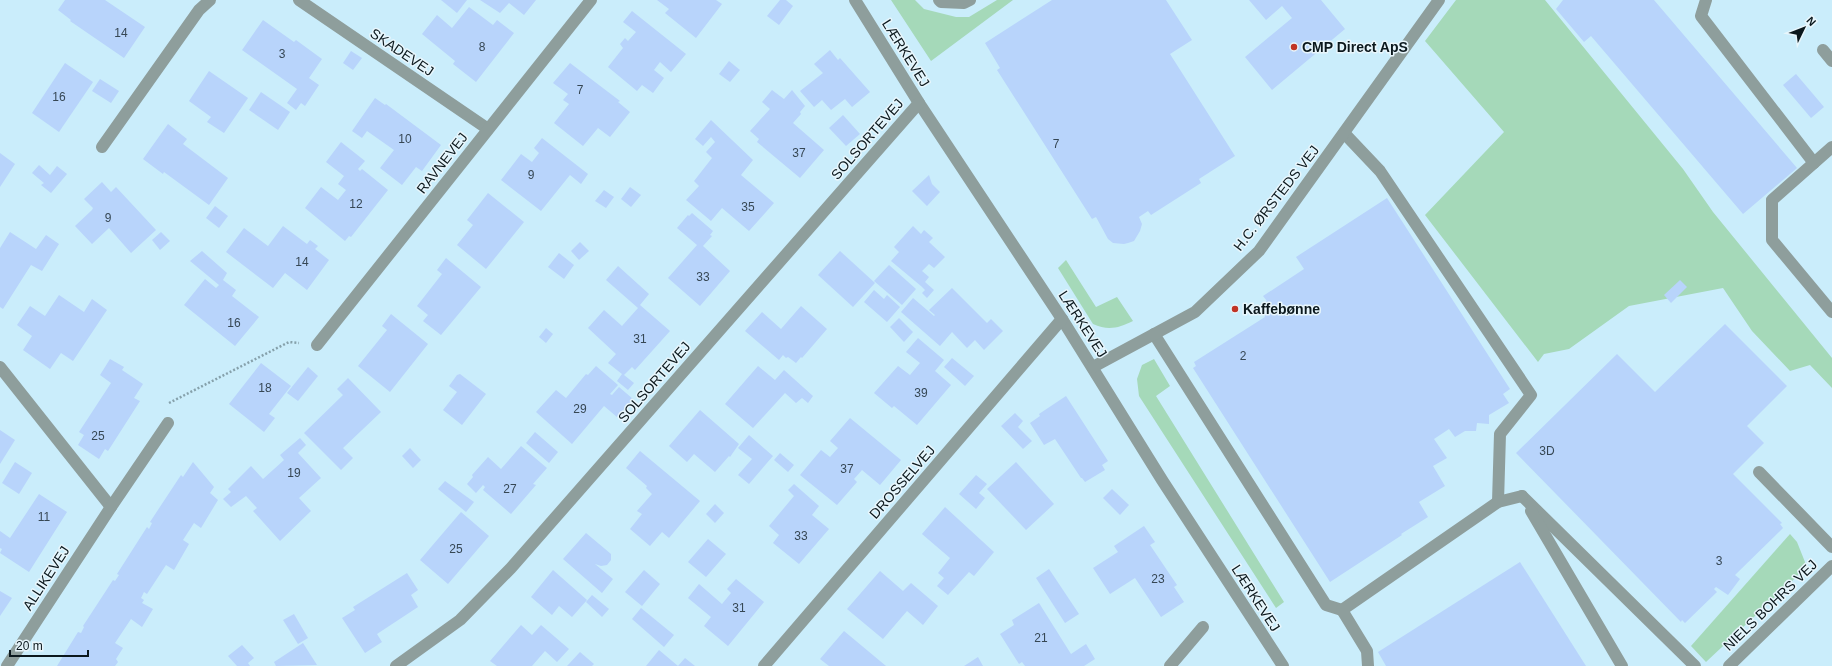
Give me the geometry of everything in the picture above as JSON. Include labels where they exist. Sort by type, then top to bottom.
[{"type":"street","points":[[102,147],[199,10],[210,0]]},
{"type":"street","name":"SKADEVEJ","points":[[299,0],[488,129]]},
{"type":"street","name":"RAVNEVEJ","points":[[317,345],[591,0]]},
{"type":"street","name":"LÆRKEVEJ","points":[[855,0],[919,103],[1062,318],[1162,480],[1283,666]]},
{"type":"street","points":[[940,0],[941,2],[964,3],[970,0]]},
{"type":"street","name":"H.C. ØRSTEDS VEJ","points":[[1093,367],[1195,312],[1259,251],[1439,0]]},
{"type":"street","points":[[1706,0],[1701,16],[1814,163]]},
{"type":"street","points":[[1823,50],[1832,61]]},
{"type":"street","name":"SOLSORTEVEJ","points":[[396,666],[460,620],[511,568],[919,103]]},
{"type":"street","points":[[1344,133],[1380,171],[1531,395],[1500,434],[1498,502]]},
{"type":"street","points":[[1832,147],[1772,200],[1772,240],[1832,312]]},
{"type":"street","name":"DROSSELVEJ","points":[[764,666],[1062,318]]},
{"type":"street","points":[[1154,334],[1326,605],[1342,610],[1367,651],[1368,666]]},
{"type":"street","points":[[0,367],[111,507]]},
{"type":"street","name":"ALLIKEVEJ","points":[[7,666],[168,423]]},
{"type":"street","points":[[1758,472],[1832,547]]},
{"type":"street","points":[[1342,610],[1498,502],[1522,496]]},
{"type":"street","points":[[1522,496],[1622,666]]},
{"type":"street","points":[[1522,496],[1695,666]]},
{"type":"street","name":"NIELS BOHRS VEJ","points":[[1729,666],[1832,566]]},
{"type":"street","points":[[1170,666],[1203,627]]},
{"type":"path","points":[[168,423],[161,407],[289,342],[317,345]]},
{"type":"green space","points":[[891,0],[915,0],[924,9],[956,17],[969,17],[997,0],[1013,0],[931,61]]},
{"type":"green space","points":[[1456,0],[1545,0],[1683,169],[1713,212],[1832,358],[1832,388],[1810,365],[1790,371],[1752,331],[1723,288],[1629,306],[1569,349],[1544,354],[1538,362],[1425,215],[1504,132],[1425,41]]},
{"type":"green space","points":[[1066,260],[1096,307],[1117,297],[1133,321],[1113,328],[1093,324],[1058,268]]},
{"type":"green space","points":[[1154,359],[1170,386],[1156,396],[1284,602],[1276,608],[1139,396],[1137,379],[1142,365]]},
{"type":"green space","points":[[1790,534],[1797,542],[1807,567],[1706,662],[1691,646]]},
{"type":"building","points":[[65,0],[105,0],[145,27],[124,58],[70,21],[71,20],[58,10]]},
{"type":"building","points":[[441,0],[467,0],[457,13]]},
{"type":"building","points":[[480,0],[536,0],[524,15],[509,3],[500,13]]},
{"type":"building","points":[[657,0],[716,0],[722,4],[696,38],[665,13],[669,9]]},
{"type":"building","points":[[780,0],[786,0],[793,6],[779,25],[767,16]]},
{"type":"building","points":[[1052,0],[1166,0],[1192,40],[1170,54],[1235,156],[1199,179],[1201,183],[1151,215],[1148,211],[1139,217],[1142,224],[1140,231],[1134,241],[1128,243],[1113,243],[1108,239],[1096,217],[1092,219],[997,70],[1000,68],[985,43]]},
{"type":"building","points":[[1249,0],[1321,0],[1345,29],[1272,90],[1245,57],[1292,18],[1282,6],[1266,20]]},
{"type":"building","points":[[1563,0],[1654,0],[1797,168],[1743,214],[1591,36],[1584,42],[1556,9]]},
{"type":"building","points":[[469,7],[493,25],[497,20],[514,33],[476,82],[453,64],[455,61],[422,34],[437,15],[452,28]]},
{"type":"building","points":[[632,11],[686,54],[671,72],[660,62],[654,70],[664,78],[653,93],[642,85],[637,91],[608,67],[623,48],[620,44],[625,38],[628,41],[636,32],[623,22]]},
{"type":"building","points":[[263,20],[294,42],[296,40],[322,59],[309,78],[319,85],[305,106],[301,103],[296,110],[287,103],[297,89],[242,50]]},
{"type":"building","points":[[830,50],[838,60],[840,58],[870,92],[852,107],[845,99],[831,110],[822,100],[814,107],[800,91],[823,73],[814,64]]},
{"type":"building","points":[[351,51],[362,58],[353,70],[343,63]]},
{"type":"building","points":[[729,61],[740,70],[730,82],[719,74]]},
{"type":"building","points":[[65,63],[93,82],[59,132],[32,113]]},
{"type":"building","points":[[570,63],[620,101],[618,102],[630,112],[610,137],[598,128],[583,146],[554,123],[569,104],[563,100],[568,94],[553,83]]},
{"type":"building","points":[[209,71],[248,98],[224,133],[207,122],[211,117],[189,101]]},
{"type":"building","points":[[1796,74],[1824,107],[1811,118],[1783,85]]},
{"type":"building","points":[[100,79],[119,91],[111,103],[92,91]]},
{"type":"building","points":[[772,90],[784,99],[792,90],[805,106],[800,112],[801,114],[793,123],[824,150],[800,178],[757,142],[759,139],[750,131],[770,109],[762,102]]},
{"type":"building","points":[[261,92],[290,112],[278,130],[249,110]]},
{"type":"building","points":[[375,98],[385,105],[386,104],[441,145],[422,171],[416,167],[402,185],[380,168],[394,150],[367,131],[362,138],[352,131]]},
{"type":"building","points":[[843,115],[860,134],[846,146],[829,128]]},
{"type":"building","points":[[711,120],[753,160],[741,175],[774,203],[749,231],[722,208],[711,221],[686,200],[699,186],[694,181],[712,158],[706,152],[715,142],[711,137],[703,146],[695,139]]},
{"type":"building","points":[[168,124],[187,139],[183,144],[228,178],[209,205],[164,172],[163,174],[143,159]]},
{"type":"building","points":[[542,138],[588,174],[581,184],[570,175],[541,211],[501,180],[521,154],[532,162],[539,153],[534,148]]},
{"type":"building","points":[[341,142],[365,161],[358,169],[360,171],[362,169],[388,190],[351,237],[349,236],[345,241],[305,208],[321,187],[338,200],[346,190],[338,184],[344,176],[326,162]]},
{"type":"building","points":[[0,153],[15,164],[0,187]]},
{"type":"building","points":[[39,165],[50,175],[57,166],[67,174],[51,193],[41,185],[44,183],[32,173]]},
{"type":"building","points":[[929,175],[932,184],[940,192],[927,206],[912,191]]},
{"type":"building","points":[[102,182],[111,192],[116,187],[156,230],[131,253],[109,228],[92,244],[75,226],[93,208],[84,199]]},
{"type":"building","points":[[630,187],[641,195],[631,207],[621,199]]},
{"type":"building","points":[[604,190],[614,197],[606,208],[595,201]]},
{"type":"building","points":[[488,193],[524,222],[486,269],[457,245],[473,225],[467,220]]},
{"type":"building","points":[[1387,198],[1510,389],[1503,394],[1509,403],[1489,415],[1489,424],[1477,423],[1476,431],[1465,431],[1455,437],[1449,429],[1434,439],[1447,458],[1433,466],[1445,486],[1419,502],[1428,517],[1330,582],[1193,368],[1196,366],[1194,362],[1265,317],[1261,304],[1267,301],[1263,296],[1304,269],[1296,257]]},
{"type":"building","points":[[215,206],[228,216],[219,228],[206,218]]},
{"type":"building","points":[[692,213],[713,231],[710,235],[712,236],[703,246],[730,271],[700,306],[668,278],[697,245],[677,228],[688,215],[689,216]]},
{"type":"building","points":[[283,226],[307,244],[310,240],[318,246],[315,249],[329,260],[307,290],[285,273],[273,288],[226,252],[244,228],[268,246]]},
{"type":"building","points":[[913,226],[921,234],[924,230],[933,238],[929,242],[945,257],[934,268],[929,264],[922,271],[929,277],[925,282],[934,290],[927,298],[922,293],[925,290],[891,261],[899,252],[894,247]]},
{"type":"building","points":[[10,232],[36,249],[46,235],[59,244],[42,271],[31,265],[3,309],[0,307],[0,248]]},
{"type":"building","points":[[161,232],[170,241],[160,250],[152,240]]},
{"type":"building","points":[[580,242],[589,251],[579,260],[571,251]]},
{"type":"building","points":[[202,251],[227,273],[223,280],[236,290],[232,296],[259,317],[235,346],[184,305],[205,279],[216,288],[219,285],[190,261]]},
{"type":"building","points":[[840,251],[875,283],[853,307],[818,275]]},
{"type":"building","points":[[559,253],[574,265],[564,279],[548,267]]},
{"type":"building","points":[[446,258],[481,287],[441,335],[423,321],[428,315],[417,306],[442,274],[437,270]]},
{"type":"building","points":[[889,265],[916,289],[902,305],[874,281]]},
{"type":"building","points":[[618,266],[649,294],[640,305],[670,331],[635,370],[632,367],[624,375],[634,383],[628,390],[617,381],[622,374],[608,363],[616,354],[588,328],[604,310],[622,326],[638,308],[606,280]]},
{"type":"building","points":[[1680,280],[1687,287],[1671,303],[1664,295]]},
{"type":"building","points":[[952,288],[987,323],[991,319],[1003,331],[984,350],[975,340],[967,348],[952,332],[940,346],[901,312],[913,298],[934,316],[935,315],[929,310]]},
{"type":"building","points":[[874,290],[884,299],[887,295],[900,307],[887,322],[864,302]]},
{"type":"building","points":[[59,295],[84,312],[92,299],[107,310],[73,361],[61,353],[50,369],[23,350],[32,336],[17,325],[30,306],[45,316]]},
{"type":"building","points":[[801,306],[827,329],[796,363],[783,355],[779,360],[745,331],[762,312],[781,329]]},
{"type":"building","points":[[391,314],[428,344],[390,392],[358,366],[387,330],[382,326]]},
{"type":"building","points":[[899,318],[913,332],[904,342],[890,327]]},
{"type":"building","points":[[1725,324],[1787,386],[1747,426],[1764,443],[1733,474],[1782,523],[1780,524],[1783,528],[1735,575],[1740,579],[1728,595],[1716,587],[1714,589],[1717,592],[1685,623],[1682,620],[1681,622],[1516,453],[1617,354],[1655,392]]},
{"type":"building","points":[[546,328],[553,334],[546,343],[539,337]]},
{"type":"building","points":[[918,338],[944,360],[935,371],[951,385],[917,425],[894,406],[892,408],[874,393],[898,366],[910,375],[920,363],[906,352]]},
{"type":"building","points":[[952,358],[974,376],[965,386],[944,367]]},
{"type":"building","points":[[110,359],[124,367],[122,370],[143,384],[134,398],[140,401],[108,451],[105,449],[99,459],[78,445],[84,435],[79,432],[111,383],[100,375]]},
{"type":"building","points":[[261,363],[291,386],[269,414],[275,418],[264,432],[229,404]]},
{"type":"building","points":[[596,366],[618,385],[610,394],[612,395],[619,387],[633,399],[617,417],[604,406],[572,444],[536,412],[556,390],[566,398],[586,374],[588,375]]},
{"type":"building","points":[[758,366],[775,380],[784,370],[813,396],[808,403],[802,398],[796,403],[785,393],[753,428],[725,404]]},
{"type":"building","points":[[308,367],[318,376],[298,401],[287,393]]},
{"type":"building","points":[[460,374],[486,394],[462,425],[443,410],[457,392],[449,386],[457,375]]},
{"type":"building","points":[[348,378],[381,412],[343,448],[353,458],[341,470],[304,433],[343,395],[337,389]]},
{"type":"building","points":[[1066,396],[1108,461],[1102,465],[1105,470],[1085,482],[1055,439],[1044,445],[1030,423],[1040,416],[1039,414]]},
{"type":"building","points":[[700,410],[739,444],[730,457],[729,456],[715,472],[694,454],[687,462],[669,446]]},
{"type":"building","points":[[1015,413],[1023,421],[1018,427],[1032,441],[1023,449],[1001,426]]},
{"type":"building","points":[[850,418],[901,460],[880,485],[862,470],[854,479],[857,482],[837,505],[800,475],[821,450],[830,457],[838,448],[830,441]]},
{"type":"building","points":[[0,430],[15,440],[0,464]]},
{"type":"building","points":[[535,432],[558,452],[549,463],[526,443]]},
{"type":"building","points":[[749,435],[773,456],[749,484],[738,475],[752,459],[738,448]]},
{"type":"building","points":[[300,438],[306,445],[298,453],[321,478],[299,498],[311,511],[280,541],[253,511],[257,508],[246,496],[231,507],[223,499],[231,492],[228,489],[251,466],[263,479],[284,460],[280,455]]},
{"type":"building","points":[[521,446],[547,468],[533,484],[536,485],[511,514],[483,490],[485,487],[483,485],[476,493],[467,484],[473,477],[472,475],[488,457],[501,469]]},
{"type":"building","points":[[410,448],[421,460],[413,468],[402,456]]},
{"type":"building","points":[[640,451],[700,501],[669,538],[662,532],[650,546],[630,529],[642,514],[637,511],[652,494],[646,488],[647,486],[626,468]]},
{"type":"building","points":[[780,453],[794,465],[788,472],[774,460]]},
{"type":"building","points":[[15,462],[32,473],[19,494],[2,483]]},
{"type":"building","points":[[193,462],[214,487],[210,493],[218,500],[201,528],[194,523],[183,540],[189,544],[174,570],[166,565],[147,594],[144,592],[141,598],[144,600],[142,603],[153,609],[142,627],[131,619],[115,643],[123,648],[116,659],[118,662],[115,666],[57,666],[78,632],[81,633],[84,627],[83,626],[113,580],[115,581],[119,575],[117,574],[147,527],[149,529],[152,523],[150,522],[181,475],[183,477]]},
{"type":"building","points":[[1016,462],[1054,504],[1026,530],[987,489]]},
{"type":"building","points":[[976,475],[987,484],[979,493],[985,498],[976,509],[959,494]]},
{"type":"building","points":[[445,481],[474,502],[466,512],[438,489]]},
{"type":"building","points":[[794,484],[819,506],[812,515],[829,529],[799,564],[773,543],[779,535],[769,526],[794,496],[788,490]]},
{"type":"building","points":[[1112,489],[1129,505],[1120,515],[1103,498]]},
{"type":"building","points":[[39,494],[67,512],[29,572],[0,553],[2,549],[0,548],[0,531],[10,538]]},
{"type":"building","points":[[715,504],[724,513],[715,523],[706,514]]},
{"type":"building","points":[[945,507],[994,552],[974,576],[969,572],[948,595],[937,586],[944,578],[938,573],[950,558],[922,534]]},
{"type":"building","points":[[461,512],[489,536],[448,584],[420,560]]},
{"type":"building","points":[[1144,526],[1155,542],[1150,545],[1177,585],[1174,587],[1184,602],[1161,617],[1135,578],[1110,594],[1093,568],[1118,552],[1114,546]]},
{"type":"building","points":[[586,533],[611,554],[611,560],[607,565],[601,566],[595,564],[613,579],[602,593],[563,559]]},
{"type":"building","points":[[708,539],[726,554],[706,577],[688,562]]},
{"type":"building","points":[[1520,562],[1586,666],[1386,666],[1378,652]]},
{"type":"building","points":[[1049,569],[1079,614],[1065,623],[1036,578]]},
{"type":"building","points":[[553,570],[587,600],[572,617],[559,606],[552,615],[531,597]]},
{"type":"building","points":[[644,570],[660,584],[642,606],[625,592]]},
{"type":"building","points":[[880,571],[903,591],[911,583],[938,606],[923,625],[907,611],[883,639],[847,609]]},
{"type":"building","points":[[407,573],[418,590],[411,595],[418,607],[377,634],[382,642],[365,653],[342,618],[355,610],[353,607]]},
{"type":"building","points":[[736,579],[764,602],[728,646],[704,626],[711,617],[688,598],[699,584],[722,604],[731,593],[727,589]]},
{"type":"building","points":[[0,591],[12,598],[0,616]]},
{"type":"building","points":[[592,595],[609,609],[602,617],[586,602]]},
{"type":"building","points":[[1039,603],[1071,654],[1086,644],[1095,659],[1084,666],[1025,666],[1022,662],[1019,664],[1000,634],[1014,625],[1012,620]]},
{"type":"building","points":[[641,608],[674,635],[664,647],[632,619]]},
{"type":"building","points":[[294,614],[308,638],[298,644],[283,620]]},
{"type":"building","points":[[521,625],[532,635],[541,625],[569,649],[557,662],[545,651],[532,666],[497,666],[490,661]]},
{"type":"building","points":[[844,631],[886,666],[829,666],[820,659]]},
{"type":"building","points":[[303,643],[317,665],[276,666],[274,662]]},
{"type":"building","points":[[242,645],[254,658],[248,663],[250,666],[237,666],[228,656]]},
{"type":"building","points":[[659,650],[678,666],[646,666]]},
{"type":"building","points":[[580,652],[594,664],[592,666],[567,666]]},
{"type":"building","points":[[978,657],[983,666],[964,666]]},
{"type":"building","points":[[685,658],[695,666],[678,666]]},
{"type":"place","name":"CMP Direct ApS","points":[[1294,47]]},
{"type":"place","name":"Kaffebønne","points":[[1235,309]]}]
